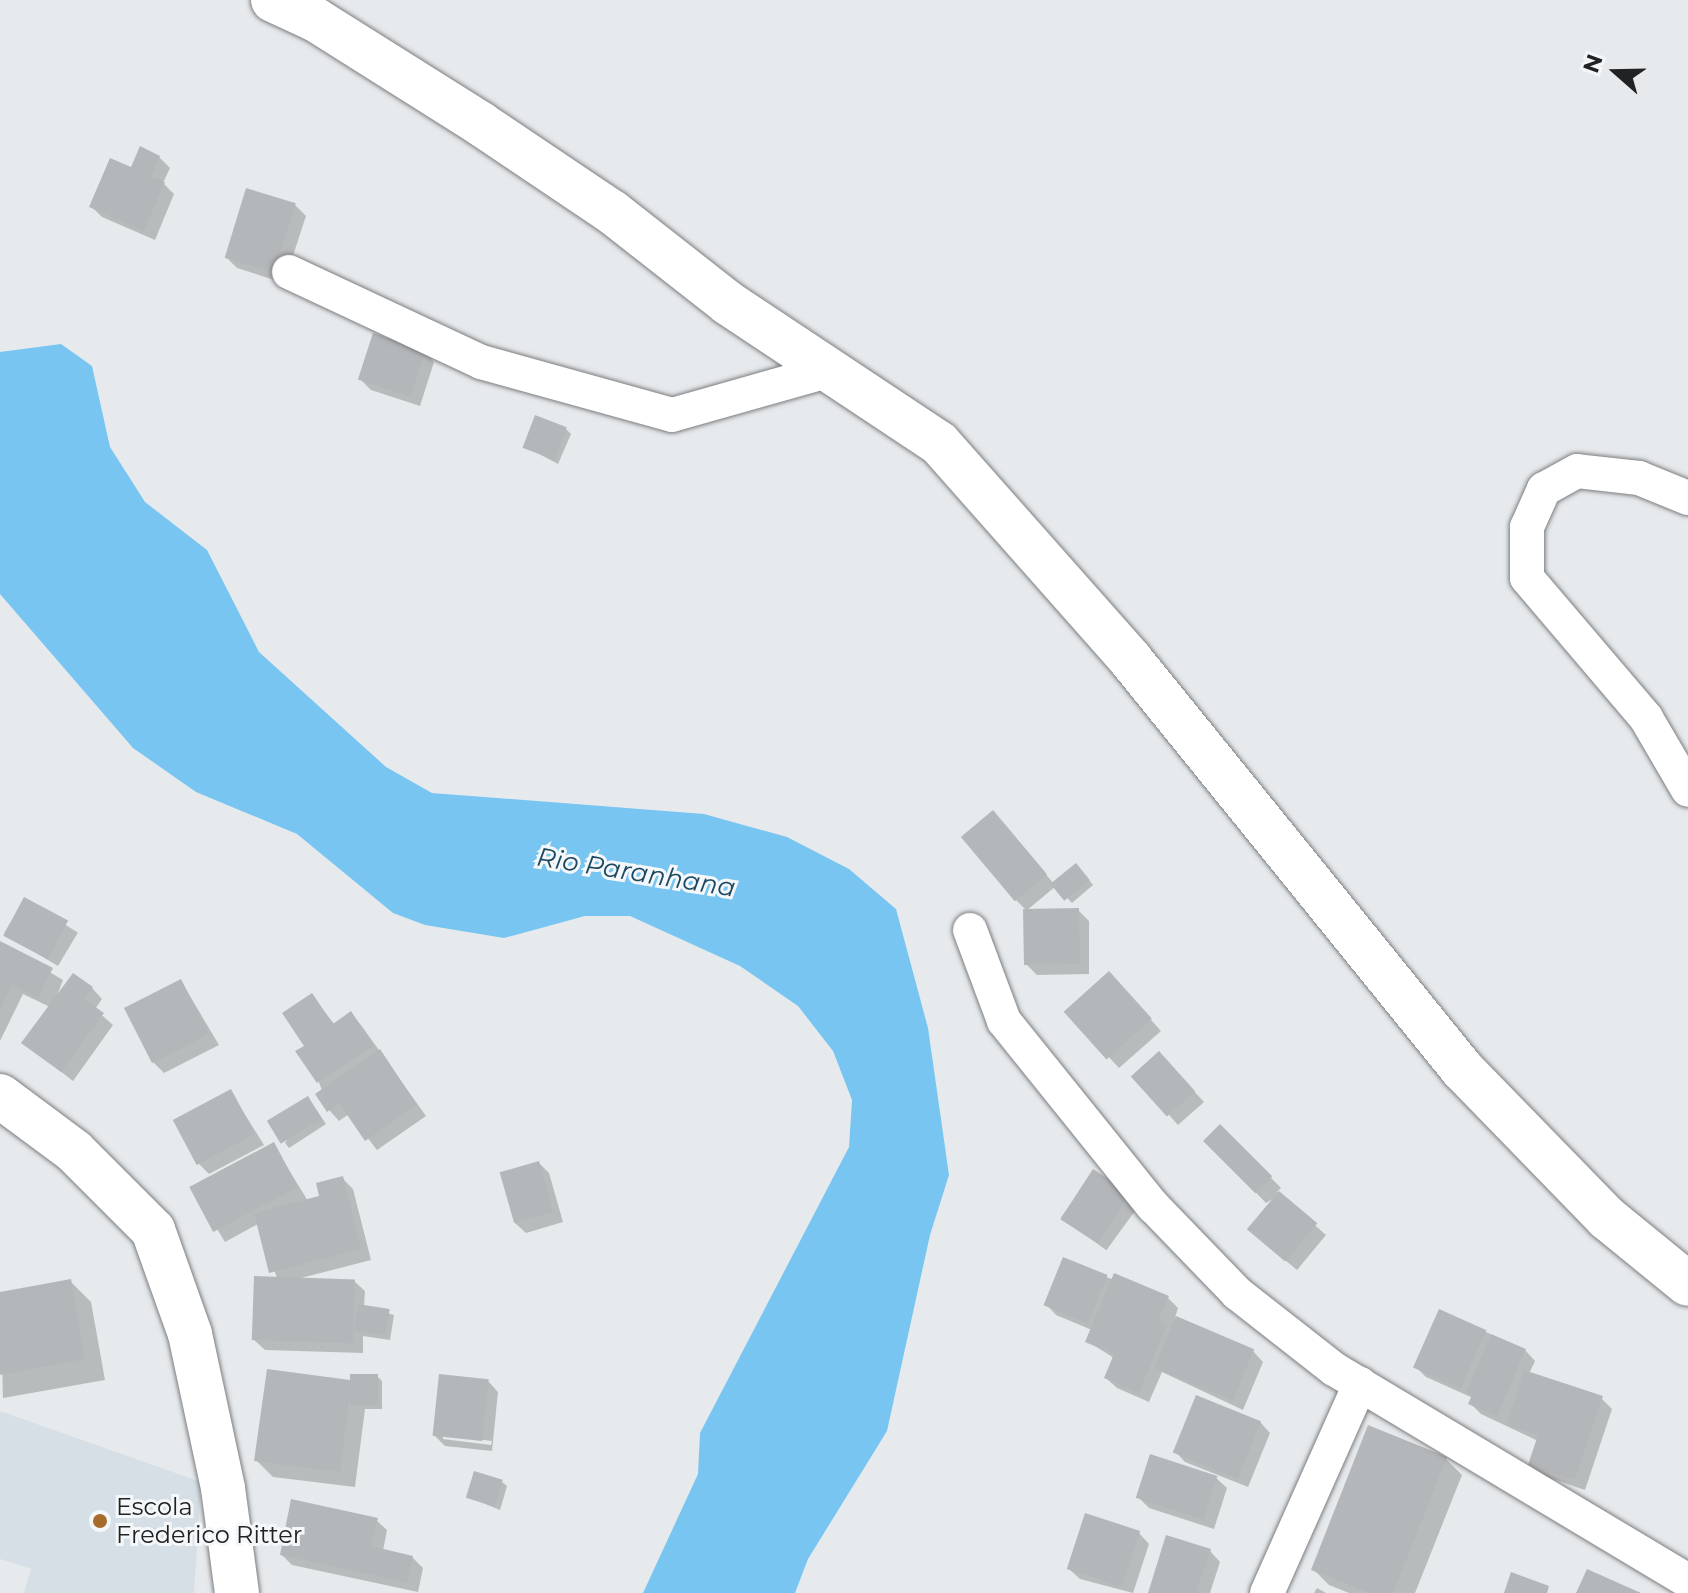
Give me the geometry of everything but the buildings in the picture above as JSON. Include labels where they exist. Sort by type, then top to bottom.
[{"type":"main road","points":[[273,0],[316,20],[481,124],[612,212],[728,303],[939,443],[1130,659],[1462,1069],[1607,1218],[1688,1284]]},
{"type":"main road","points":[[0,1096],[74,1151],[153,1230],[190,1334],[223,1488],[237,1593]]},
{"type":"street","points":[[289,272],[481,362],[672,415],[828,371]]},
{"type":"street","points":[[1688,498],[1639,478],[1577,471],[1544,489],[1527,527],[1527,578],[1646,718],[1688,790]]},
{"type":"street","points":[[970,930],[1004,1021],[1153,1206],[1237,1293],[1360,1384],[1688,1581]]},
{"type":"street","points":[[1267,1593],[1360,1384]]},
{"type":"shaded area","name":"Escola Frederico Ritter","points":[[0,1411],[201,1482],[194,1593],[24,1593],[31,1569],[0,1559]]},
{"type":"water","name":"Rio Paranhana","points":[[61,344],[92,366],[110,447],[145,502],[207,550],[259,652],[386,767],[432,793],[704,814],[787,837],[849,869],[896,909],[928,1028],[949,1175],[930,1235],[887,1431],[808,1559],[795,1593],[643,1593],[698,1474],[700,1433],[849,1147],[852,1100],[833,1051],[798,1006],[740,966],[630,916],[585,916],[504,938],[425,925],[393,913],[297,834],[196,792],[133,748],[0,594],[0,352]]},
{"type":"place","name":"Escola Frederico Ritter","points":[[100,1521]]}]
